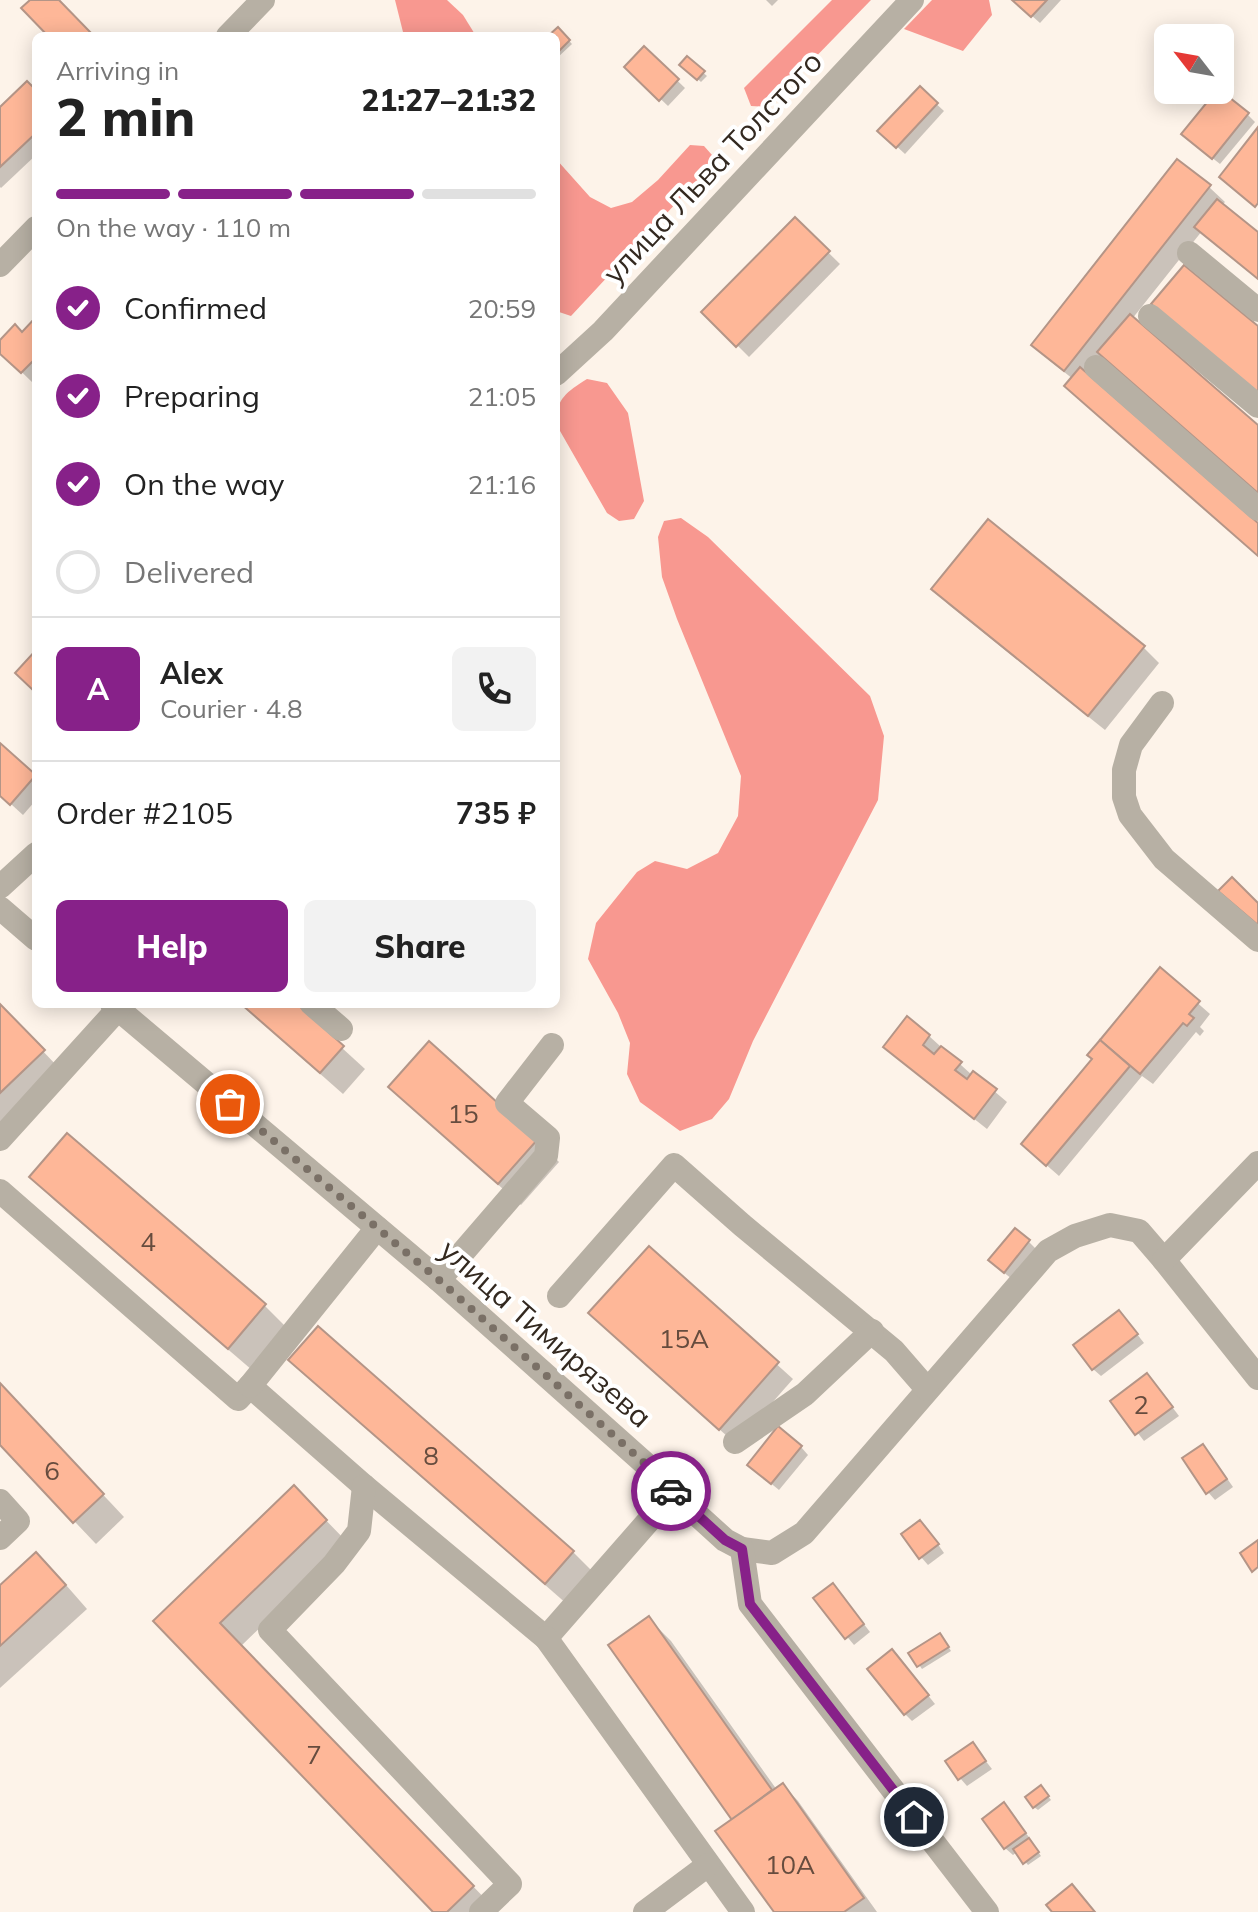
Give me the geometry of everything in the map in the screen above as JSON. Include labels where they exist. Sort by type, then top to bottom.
[{"type":"street","points":[[232,32],[263,0]]},
{"type":"street","name":"улица Льва Толстого","points":[[560,370],[603,331],[912,0]]},
{"type":"street","points":[[0,265],[32,232]]},
{"type":"street","points":[[1189,253],[1258,310]]},
{"type":"street","points":[[1150,316],[1258,406]]},
{"type":"street","points":[[1096,367],[1258,509]]},
{"type":"street","points":[[1162,703],[1131,745],[1124,770],[1124,797],[1130,815],[1164,859],[1258,940]]},
{"type":"street","points":[[0,887],[32,858]]},
{"type":"street","points":[[0,908],[32,936]]},
{"type":"street","points":[[317,1008],[341,1029]]},
{"type":"street","points":[[0,1139],[127,1010]]},
{"type":"street","name":"улица Тимирязева","points":[[127,1010],[439,1280],[650,1468],[725,1540],[742,1549]]},
{"type":"street","points":[[439,1280],[546,1156],[548,1138],[507,1103],[552,1045]]},
{"type":"street","points":[[1164,1260],[1258,1163]]},
{"type":"street","points":[[559,1296],[674,1165],[872,1331],[927,1389]]},
{"type":"street","points":[[0,1191],[238,1399],[377,1228]]},
{"type":"street","points":[[987,1912],[750,1604],[742,1549],[772,1553],[804,1533],[1048,1251],[1075,1236],[1110,1225],[1139,1231],[1258,1378]]},
{"type":"street","points":[[735,1442],[805,1394],[872,1331]]},
{"type":"street","points":[[250,1386],[546,1638],[743,1912]]},
{"type":"street","points":[[364,1486],[359,1531],[334,1564],[270,1630],[510,1884],[507,1912]]},
{"type":"street","points":[[546,1638],[673,1493]]},
{"type":"street","points":[[0,1501],[18,1521],[0,1538]]},
{"type":"street","points":[[645,1912],[708,1865]]},
{"type":"street","points":[[481,1912],[510,1884]]},
{"type":"shaded area","points":[[395,0],[447,0],[463,15],[474,32],[403,32]]},
{"type":"shaded area","points":[[832,0],[871,0],[767,107],[751,106],[744,88]]},
{"type":"shaded area","points":[[932,0],[989,0],[992,15],[963,51],[904,29]]},
{"type":"shaded area","points":[[690,145],[704,146],[712,155],[706,171],[571,316],[560,312],[560,163],[590,197],[611,208],[632,202],[658,180]]},
{"type":"shaded area","points":[[587,379],[607,383],[628,413],[644,501],[634,519],[619,521],[607,513],[560,431],[560,404]]},
{"type":"shaded area","points":[[681,518],[708,537],[870,696],[884,736],[878,800],[753,1041],[729,1099],[712,1119],[680,1131],[640,1102],[627,1074],[630,1043],[618,1013],[588,959],[596,923],[637,872],[655,861],[687,869],[718,853],[738,816],[741,776],[662,577],[658,537],[664,521]]},
{"type":"building","points":[[30,0],[59,0],[90,32],[44,32],[21,8]]},
{"type":"building","points":[[1012,0],[1047,0],[1031,17]]},
{"type":"building","points":[[558,27],[570,40],[560,50],[560,32],[552,32]]},
{"type":"building","points":[[644,46],[679,79],[659,101],[624,67]]},
{"type":"building","points":[[687,56],[705,71],[697,80],[679,65]]},
{"type":"building","points":[[27,81],[32,86],[32,137],[0,167],[0,107]]},
{"type":"building","points":[[920,86],[938,103],[896,148],[877,131]]},
{"type":"building","points":[[1234,101],[1249,113],[1212,159],[1181,134],[1206,104],[1234,104]]},
{"type":"building","points":[[1258,127],[1258,203],[1255,207],[1219,177]]},
{"type":"building","points":[[1177,159],[1211,185],[1064,371],[1031,345]]},
{"type":"building","points":[[1217,199],[1258,232],[1258,279],[1194,227]]},
{"type":"building","points":[[795,217],[830,251],[736,347],[701,312]]},
{"type":"building","points":[[1184,265],[1258,326],[1258,394],[1151,304]]},
{"type":"building","points":[[1130,314],[1258,425],[1258,493],[1097,352]]},
{"type":"building","points":[[32,321],[32,362],[21,373],[0,354],[0,340],[15,324],[22,332]]},
{"type":"building","points":[[1080,367],[1258,523],[1258,556],[1064,386]]},
{"type":"building","points":[[988,519],[1145,646],[1088,716],[931,589]]},
{"type":"building","points":[[32,654],[32,689],[15,673]]},
{"type":"building","points":[[0,743],[32,771],[32,780],[10,805],[0,796]]},
{"type":"building","points":[[1232,877],[1258,903],[1258,925],[1218,891]]},
{"type":"building","points":[[1160,967],[1200,1001],[1189,1014],[1194,1018],[1187,1026],[1183,1023],[1140,1074],[1100,1040]]},
{"type":"building","points":[[0,1004],[45,1050],[0,1093]]},
{"type":"building","points":[[246,1008],[301,1008],[344,1046],[320,1073]]},
{"type":"building","points":[[907,1016],[930,1035],[923,1045],[934,1054],[941,1046],[962,1062],[955,1070],[967,1079],[973,1071],[997,1089],[974,1119],[883,1047]]},
{"type":"building","points":[[1100,1040],[1130,1066],[1046,1166],[1021,1144],[1092,1059],[1087,1055]]},
{"type":"building","points":[[429,1041],[538,1139],[498,1184],[388,1087]]},
{"type":"building","points":[[67,1133],[266,1304],[228,1349],[29,1177]]},
{"type":"building","points":[[1015,1228],[1030,1240],[1004,1273],[988,1260]]},
{"type":"building","points":[[649,1246],[779,1362],[719,1430],[588,1313]]},
{"type":"building","points":[[1119,1310],[1138,1334],[1092,1370],[1073,1345]]},
{"type":"building","points":[[318,1326],[574,1551],[545,1584],[288,1360]]},
{"type":"building","points":[[1147,1373],[1173,1407],[1135,1435],[1110,1401]]},
{"type":"building","points":[[0,1383],[104,1494],[73,1523],[0,1445]]},
{"type":"building","points":[[778,1426],[802,1446],[771,1484],[747,1465]]},
{"type":"building","points":[[1203,1444],[1227,1479],[1206,1494],[1182,1458]]},
{"type":"building","points":[[294,1485],[327,1520],[220,1623],[474,1886],[447,1912],[433,1912],[153,1621]]},
{"type":"building","points":[[920,1520],[939,1544],[919,1559],[901,1534]]},
{"type":"building","points":[[1258,1540],[1258,1567],[1252,1572],[1240,1553]]},
{"type":"building","points":[[36,1552],[66,1585],[0,1646],[0,1585]]},
{"type":"building","points":[[833,1583],[864,1624],[845,1639],[813,1598]]},
{"type":"building","points":[[649,1616],[772,1790],[732,1820],[608,1645]]},
{"type":"building","points":[[940,1633],[949,1647],[917,1667],[908,1653]]},
{"type":"building","points":[[892,1649],[929,1695],[904,1715],[867,1669]]},
{"type":"building","points":[[973,1742],[986,1761],[958,1780],[945,1761]]},
{"type":"building","points":[[783,1783],[864,1898],[844,1912],[774,1912],[715,1831]]},
{"type":"building","points":[[1041,1785],[1049,1796],[1033,1808],[1025,1797]]},
{"type":"building","points":[[1004,1802],[1026,1833],[1004,1849],[982,1819]]},
{"type":"building","points":[[1029,1838],[1039,1852],[1023,1864],[1013,1849]]},
{"type":"building","points":[[1072,1884],[1095,1912],[1052,1912],[1046,1905]]},
{"type":"way so far","points":[[230,1104],[439,1280],[650,1468],[671,1491]]},
{"type":"route","points":[[671,1491],[725,1540],[742,1549],[750,1604],[914,1817]]}]
